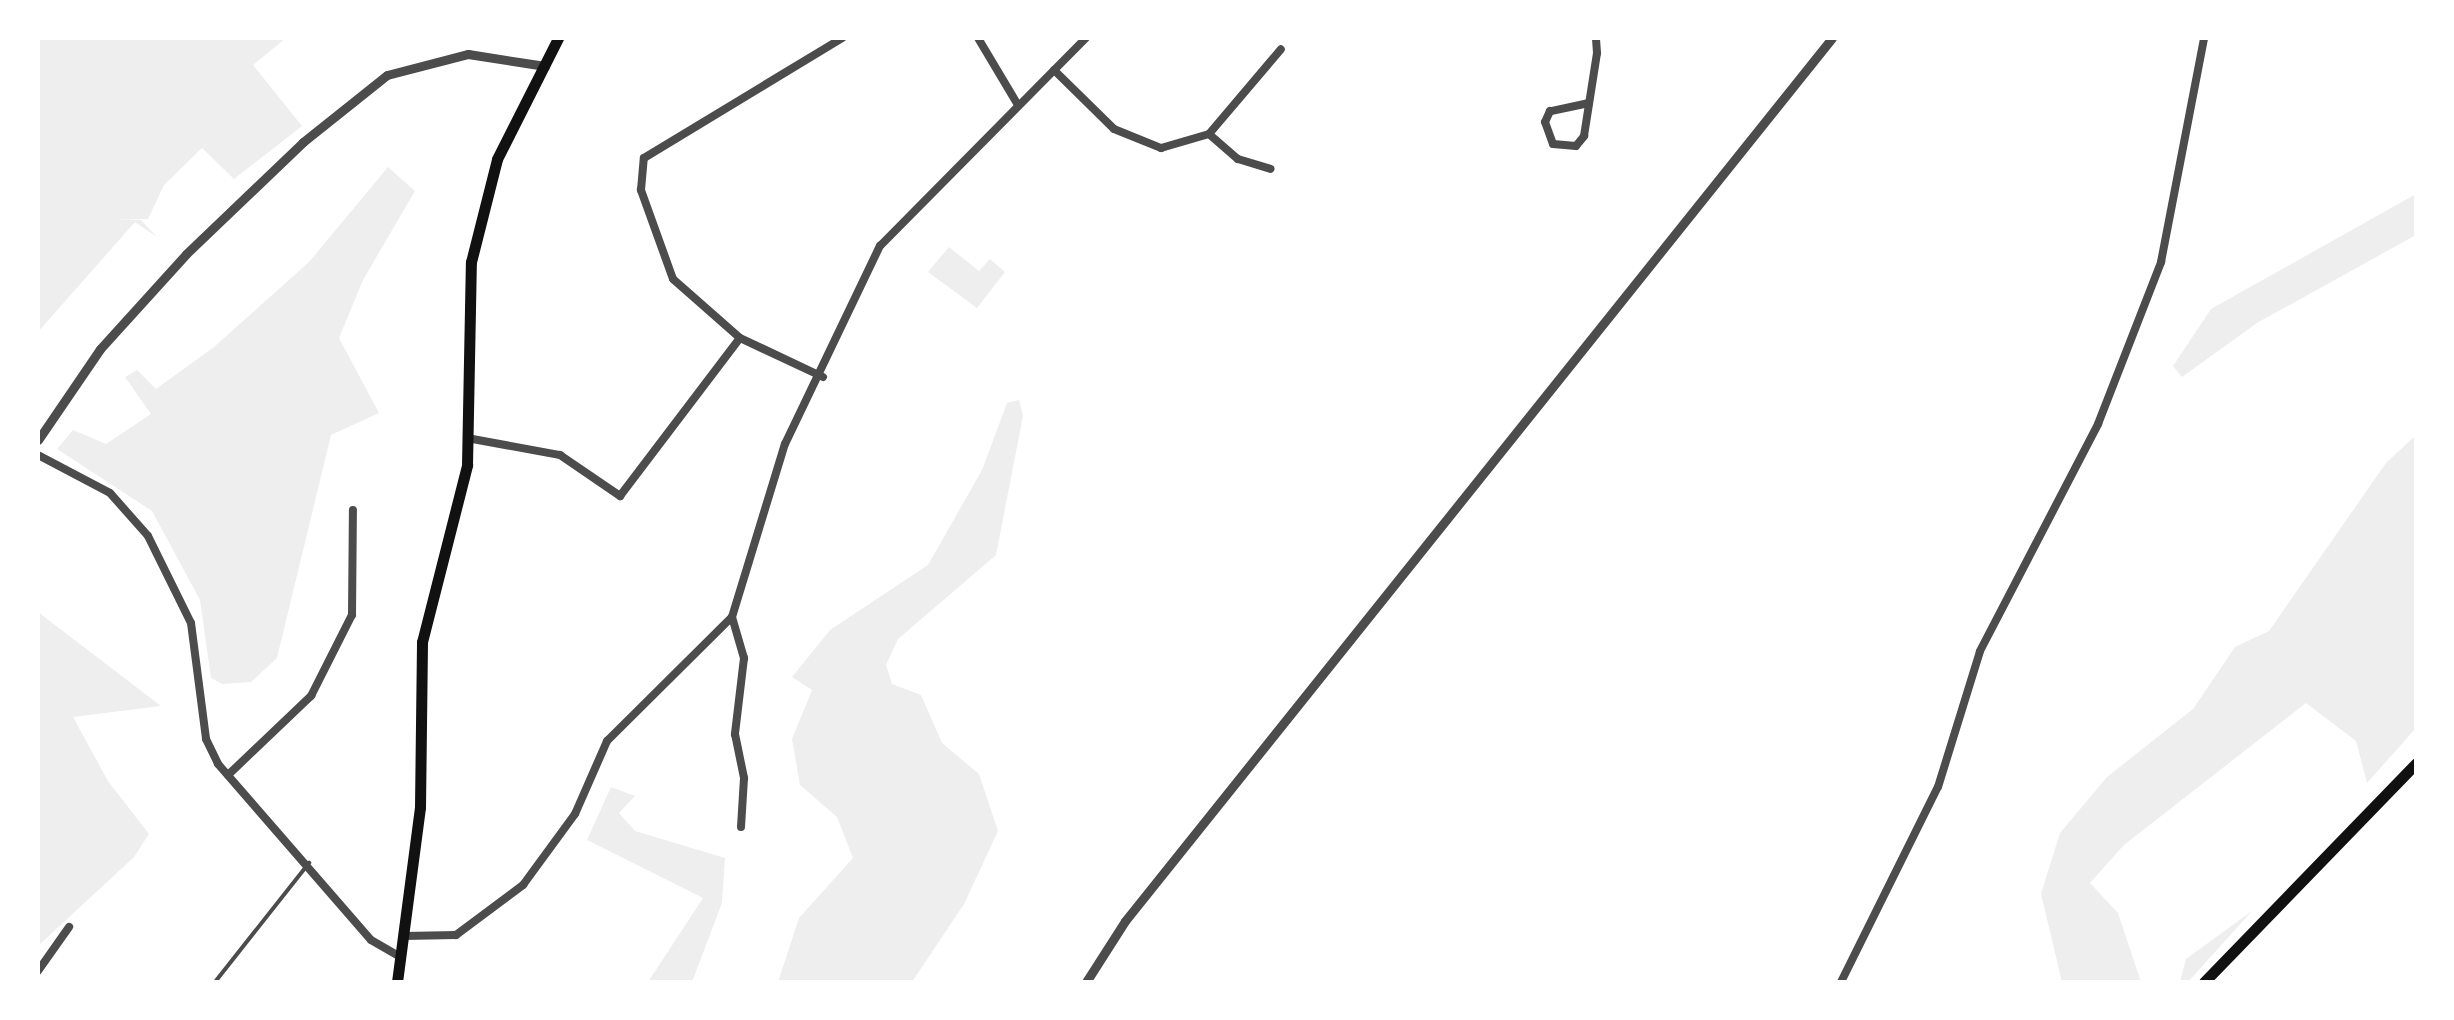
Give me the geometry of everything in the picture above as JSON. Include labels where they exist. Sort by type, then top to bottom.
[{"type":"main road","points":[[397,982],[420,807],[422,642],[467,465],[471,262],[497,159],[558,38]]},
{"type":"main road","points":[[2204,982],[2416,763]]},
{"type":"street","points":[[823,377],[740,338],[673,279],[641,190],[644,158],[842,38]]},
{"type":"street","points":[[978,38],[1018,105]]},
{"type":"street","points":[[404,936],[456,935],[523,885],[575,814],[607,741],[732,617],[785,444],[823,377],[880,246],[1086,38]]},
{"type":"street","points":[[1589,103],[1550,111],[1545,122],[1553,144],[1576,146],[1584,136],[1589,103],[1596,38]]},
{"type":"street","points":[[1086,982],[1125,921],[1832,38]]},
{"type":"street","points":[[1841,982],[1938,787],[1980,651],[2098,424],[2155,277],[2204,38]]},
{"type":"street","points":[[1054,70],[1134,140],[1161,148],[1209,134],[1281,49]]},
{"type":"street","points":[[38,440],[100,349],[186,254],[303,142],[387,75],[468,54],[545,66]]},
{"type":"street","points":[[1209,134],[1238,159],[1271,169]]},
{"type":"street","points":[[467,438],[560,455],[620,496],[740,338]]},
{"type":"street","points":[[38,455],[110,493],[148,536],[191,623],[206,739],[228,775],[309,863],[371,940],[400,957]]},
{"type":"street","points":[[228,775],[311,696],[352,615],[353,510]]},
{"type":"street","points":[[732,617],[744,658],[735,734],[744,778],[741,827]]},
{"type":"street","points":[[38,971],[69,927]]},
{"type":"lane","points":[[215,982],[309,863]]},
{"type":"shaded area","points":[[38,38],[286,38],[253,65],[302,126],[234,179],[202,148],[164,185],[148,219],[113,220],[141,220],[157,237],[135,222],[38,332]]},
{"type":"shaded area","points":[[388,167],[415,191],[363,280],[339,338],[379,413],[331,435],[277,658],[251,682],[222,684],[211,678],[200,600],[152,511],[57,449],[73,430],[106,444],[151,414],[125,377],[137,370],[156,389],[214,347],[309,262]]},
{"type":"shaded area","points":[[2416,194],[2416,235],[2257,323],[2182,377],[2173,366],[2211,309]]},
{"type":"shaded area","points":[[949,247],[979,271],[990,259],[1005,272],[977,308],[928,272]]},
{"type":"shaded area","points":[[1019,400],[1023,416],[996,555],[898,639],[886,665],[892,684],[921,695],[942,743],[979,774],[998,831],[964,904],[912,982],[778,982],[799,918],[853,858],[837,817],[800,785],[792,739],[812,690],[792,677],[830,630],[928,565],[982,470],[1007,403]]},
{"type":"shaded area","points":[[2416,435],[2416,728],[2367,783],[2356,741],[2306,703],[2124,845],[2090,883],[2118,913],[2141,982],[2062,982],[2041,894],[2060,833],[2107,777],[2193,709],[2235,647],[2269,631],[2386,463]]},
{"type":"shaded area","points":[[38,612],[161,706],[73,717],[108,781],[149,834],[134,857],[38,946]]},
{"type":"shaded area","points":[[611,787],[635,796],[619,813],[635,831],[725,858],[722,903],[692,982],[648,982],[703,898],[587,840]]},
{"type":"shaded area","points":[[2252,911],[2188,982],[2180,982],[2186,959]]}]
